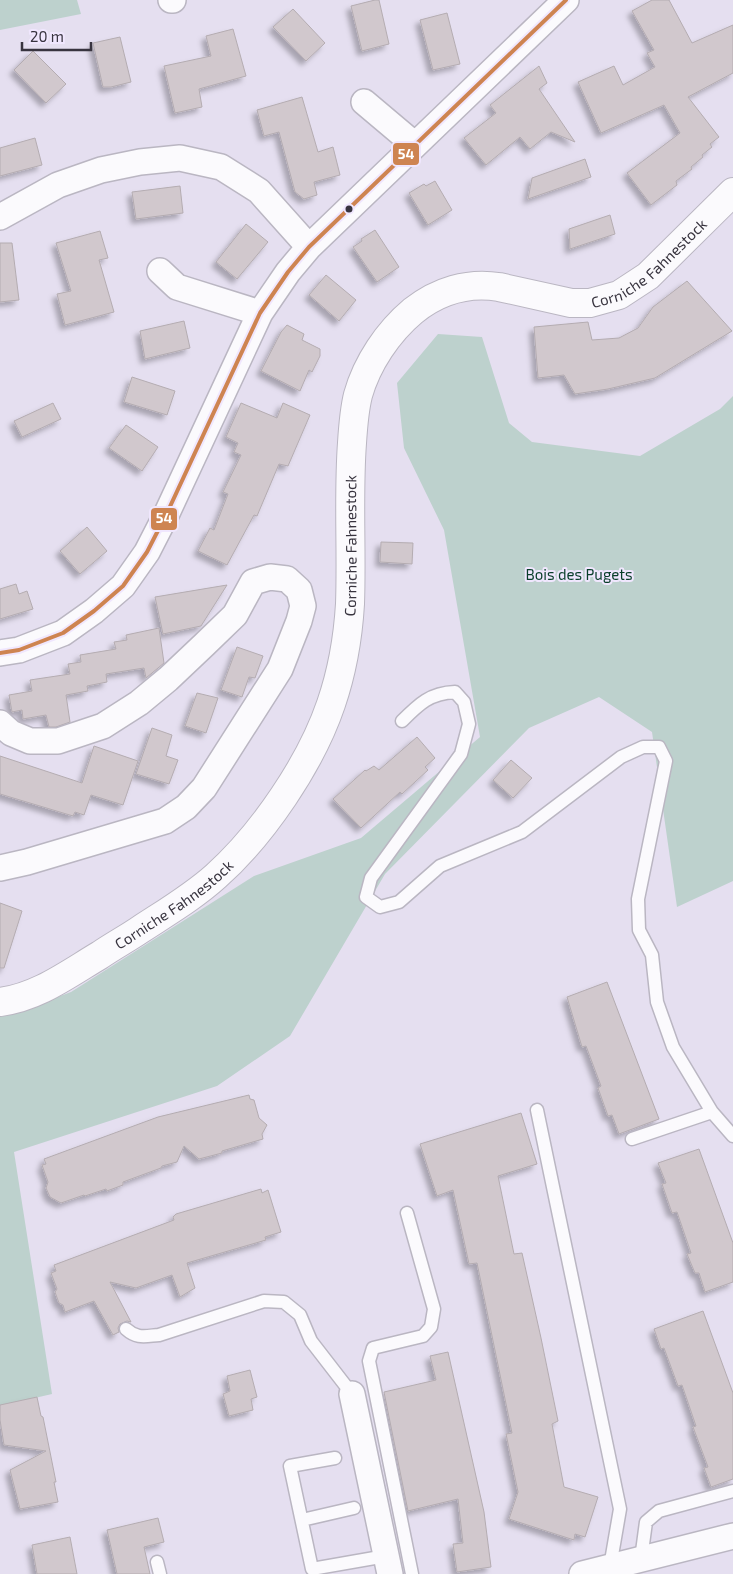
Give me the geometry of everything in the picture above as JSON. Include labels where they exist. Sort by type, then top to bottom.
[{"type":"main road","name":"Corniche Fahnestock","points":[[0,1002],[26,997],[59,980],[135,933],[188,898],[215,877],[263,824],[303,766],[331,705],[346,641],[350,603],[350,465],[358,395],[366,374],[395,328],[435,296],[472,286],[499,287],[555,301],[571,303],[590,303],[619,295],[648,276],[733,192]]},
{"type":"street","points":[[0,653],[19,650],[63,633],[94,611],[123,586],[147,552],[167,513],[260,313],[288,272],[309,247],[566,0]]},
{"type":"street","points":[[364,102],[415,144]]},
{"type":"street","points":[[0,217],[58,185],[101,170],[140,162],[180,158],[221,167],[259,191],[309,247]]},
{"type":"street","points":[[160,271],[177,287],[260,313]]},
{"type":"street","points":[[0,724],[11,733],[30,742],[58,740],[103,726],[139,703],[168,679],[235,616],[253,582],[270,577],[287,579],[299,590],[302,606],[299,621],[280,669],[204,788],[186,807],[165,821],[27,862],[0,868]]},
{"type":"street","points":[[352,1394],[388,1565]]},
{"type":"street","points":[[582,1574],[733,1536]]},
{"type":"lane","points":[[402,721],[421,702],[441,693],[455,692],[464,702],[469,724],[461,754],[372,878],[366,897],[380,907],[399,902],[440,866],[522,832],[621,757],[643,747],[659,747],[666,761],[638,899],[639,930],[652,955],[657,1002],[673,1047],[712,1112],[733,1136]]},
{"type":"lane","points":[[537,1110],[620,1509],[610,1567]]},
{"type":"lane","points":[[632,1138],[712,1112]]},
{"type":"lane","points":[[407,1213],[434,1309],[431,1327],[423,1336],[373,1348],[369,1361],[412,1574]]},
{"type":"lane","points":[[126,1329],[132,1335],[142,1337],[159,1335],[264,1301],[284,1302],[300,1315],[311,1341],[352,1394]]},
{"type":"lane","points":[[334,1458],[290,1466],[312,1569],[388,1565]]},
{"type":"lane","points":[[641,1559],[646,1522],[659,1511],[733,1491]]},
{"type":"lane","points":[[302,1520],[354,1508]]},
{"type":"green space","points":[[0,0],[77,0],[81,14],[0,30]]},
{"type":"green space","name":"Bois des Pugets","points":[[438,334],[482,337],[509,423],[532,442],[640,456],[720,409],[733,396],[733,881],[677,907],[652,732],[599,697],[529,728],[385,874],[290,1036],[217,1086],[14,1152],[52,1394],[0,1406],[0,1014],[15,1013],[71,992],[254,876],[361,838],[480,737],[444,530],[404,448],[397,383]]},
{"type":"building","points":[[379,0],[389,44],[362,51],[351,6]]},
{"type":"building","points":[[652,0],[669,0],[692,43],[733,25],[733,73],[688,97],[719,137],[710,144],[712,147],[691,167],[692,169],[676,181],[677,185],[651,205],[627,173],[680,133],[664,105],[601,133],[578,82],[614,66],[623,85],[655,67],[647,53],[654,50],[632,11]]},
{"type":"building","points":[[293,9],[325,43],[306,61],[273,27]]},
{"type":"building","points":[[447,13],[460,64],[433,70],[420,20]]},
{"type":"building","points":[[233,29],[246,76],[199,89],[202,107],[175,113],[164,66],[211,56],[206,36]]},
{"type":"building","points":[[120,37],[131,82],[103,87],[93,43]]},
{"type":"building","points":[[33,51],[66,84],[46,103],[14,70]]},
{"type":"building","points":[[539,66],[547,83],[539,89],[575,142],[551,132],[530,149],[520,137],[486,165],[464,138],[496,113],[490,105]]},
{"type":"building","points":[[302,97],[318,152],[333,147],[340,175],[314,182],[317,195],[304,199],[295,192],[279,132],[264,136],[257,110]]},
{"type":"building","points":[[35,138],[42,165],[0,176],[0,148]]},
{"type":"building","points":[[585,159],[591,177],[528,199],[532,178]]},
{"type":"building","points":[[435,181],[452,210],[428,225],[409,193],[424,184],[426,186]]},
{"type":"building","points":[[180,186],[183,213],[136,219],[132,192]]},
{"type":"building","points":[[610,215],[615,234],[570,249],[569,229]]},
{"type":"building","points":[[246,224],[268,242],[237,279],[216,262]]},
{"type":"building","points":[[375,230],[399,267],[377,282],[353,247]]},
{"type":"building","points":[[100,231],[108,258],[99,260],[114,312],[65,325],[57,294],[71,291],[56,243]]},
{"type":"building","points":[[0,243],[12,243],[19,300],[0,302]]},
{"type":"building","points":[[326,275],[356,300],[339,321],[309,295]]},
{"type":"building","points":[[687,281],[732,331],[655,378],[608,389],[575,394],[564,375],[538,378],[534,327],[588,322],[592,340],[619,338],[638,328],[653,307]]},
{"type":"building","points":[[184,321],[190,348],[145,359],[140,331]]},
{"type":"building","points":[[287,325],[304,334],[302,340],[320,349],[320,356],[312,372],[309,370],[300,391],[261,371],[281,332]]},
{"type":"building","points":[[132,377],[175,391],[167,415],[124,402]]},
{"type":"building","points":[[53,403],[61,419],[22,437],[14,421]]},
{"type":"building","points":[[241,403],[277,418],[283,403],[310,415],[288,466],[279,464],[257,516],[254,515],[227,565],[198,551],[210,528],[214,530],[228,494],[223,492],[241,455],[234,452],[238,443],[226,437]]},
{"type":"building","points":[[126,425],[158,447],[142,471],[109,448]]},
{"type":"building","points":[[87,527],[107,551],[80,574],[60,551]]},
{"type":"building","points":[[381,542],[413,543],[412,564],[380,562]]},
{"type":"building","points":[[16,584],[19,594],[27,591],[33,609],[0,619],[0,589]]},
{"type":"building","points":[[227,585],[201,626],[163,634],[155,597]]},
{"type":"building","points":[[159,628],[164,663],[146,678],[144,668],[106,674],[107,682],[87,686],[88,691],[66,695],[70,722],[56,727],[49,727],[46,715],[23,719],[22,710],[12,712],[9,695],[32,691],[30,680],[70,674],[68,664],[81,662],[80,655],[116,649],[114,642],[127,640],[126,635]]},
{"type":"building","points":[[237,647],[263,656],[255,678],[249,677],[242,697],[221,690]]},
{"type":"building","points":[[197,693],[218,698],[206,733],[185,726]]},
{"type":"building","points":[[152,728],[172,735],[166,756],[178,760],[169,784],[136,774]]},
{"type":"building","points":[[417,737],[435,758],[425,767],[428,770],[402,794],[400,792],[361,828],[333,799],[365,770],[374,766],[379,770]]},
{"type":"building","points":[[94,746],[138,761],[123,805],[91,795],[84,815],[75,812],[73,816],[0,794],[0,756],[82,783]]},
{"type":"building","points":[[511,760],[532,778],[513,798],[493,780]]},
{"type":"building","points":[[0,903],[22,911],[4,968],[0,968]]},
{"type":"building","points":[[607,982],[659,1119],[619,1134],[612,1115],[608,1116],[598,1088],[601,1086],[586,1046],[582,1047],[567,997]]},
{"type":"building","points":[[249,1095],[250,1099],[254,1100],[259,1118],[267,1125],[262,1134],[263,1139],[199,1159],[184,1146],[177,1162],[123,1182],[123,1185],[61,1203],[50,1197],[46,1188],[48,1182],[42,1165],[46,1164],[44,1159],[158,1117]]},
{"type":"building","points":[[521,1113],[537,1164],[498,1176],[514,1254],[522,1253],[541,1338],[558,1421],[552,1424],[564,1487],[598,1497],[585,1537],[575,1534],[574,1540],[509,1519],[518,1492],[506,1434],[512,1433],[477,1263],[469,1264],[453,1190],[437,1196],[420,1144]]},
{"type":"building","points":[[699,1149],[733,1243],[733,1282],[705,1292],[699,1273],[695,1273],[687,1254],[691,1253],[677,1212],[672,1213],[662,1184],[666,1183],[658,1163]]},
{"type":"building","points":[[261,1189],[262,1193],[268,1190],[281,1232],[265,1237],[266,1240],[187,1263],[195,1288],[180,1297],[172,1275],[136,1288],[110,1282],[131,1322],[127,1321],[120,1324],[119,1332],[113,1335],[94,1301],[65,1312],[63,1305],[59,1303],[55,1292],[57,1289],[51,1273],[56,1271],[54,1265],[174,1220],[173,1217],[176,1214]]},
{"type":"building","points":[[703,1311],[733,1393],[733,1479],[711,1487],[704,1468],[708,1467],[693,1427],[696,1426],[682,1385],[678,1386],[664,1348],[661,1349],[654,1329]]},
{"type":"building","points":[[448,1352],[484,1512],[491,1567],[457,1572],[453,1544],[463,1543],[458,1499],[408,1511],[384,1392],[436,1380],[430,1356]]},
{"type":"building","points":[[250,1370],[257,1397],[251,1399],[253,1410],[229,1416],[223,1394],[230,1391],[227,1376]]},
{"type":"building","points":[[37,1397],[56,1482],[54,1482],[58,1502],[20,1509],[10,1470],[46,1451],[4,1445],[0,1405]]},
{"type":"building","points":[[158,1518],[164,1542],[144,1547],[150,1574],[117,1574],[107,1530]]},
{"type":"building","points":[[70,1537],[77,1574],[37,1574],[32,1545]]},
{"type":"transit line","name":"54","points":[[0,653],[19,650],[63,633],[94,611],[123,586],[147,552],[167,513],[260,313],[288,272],[309,247],[566,0]]}]
